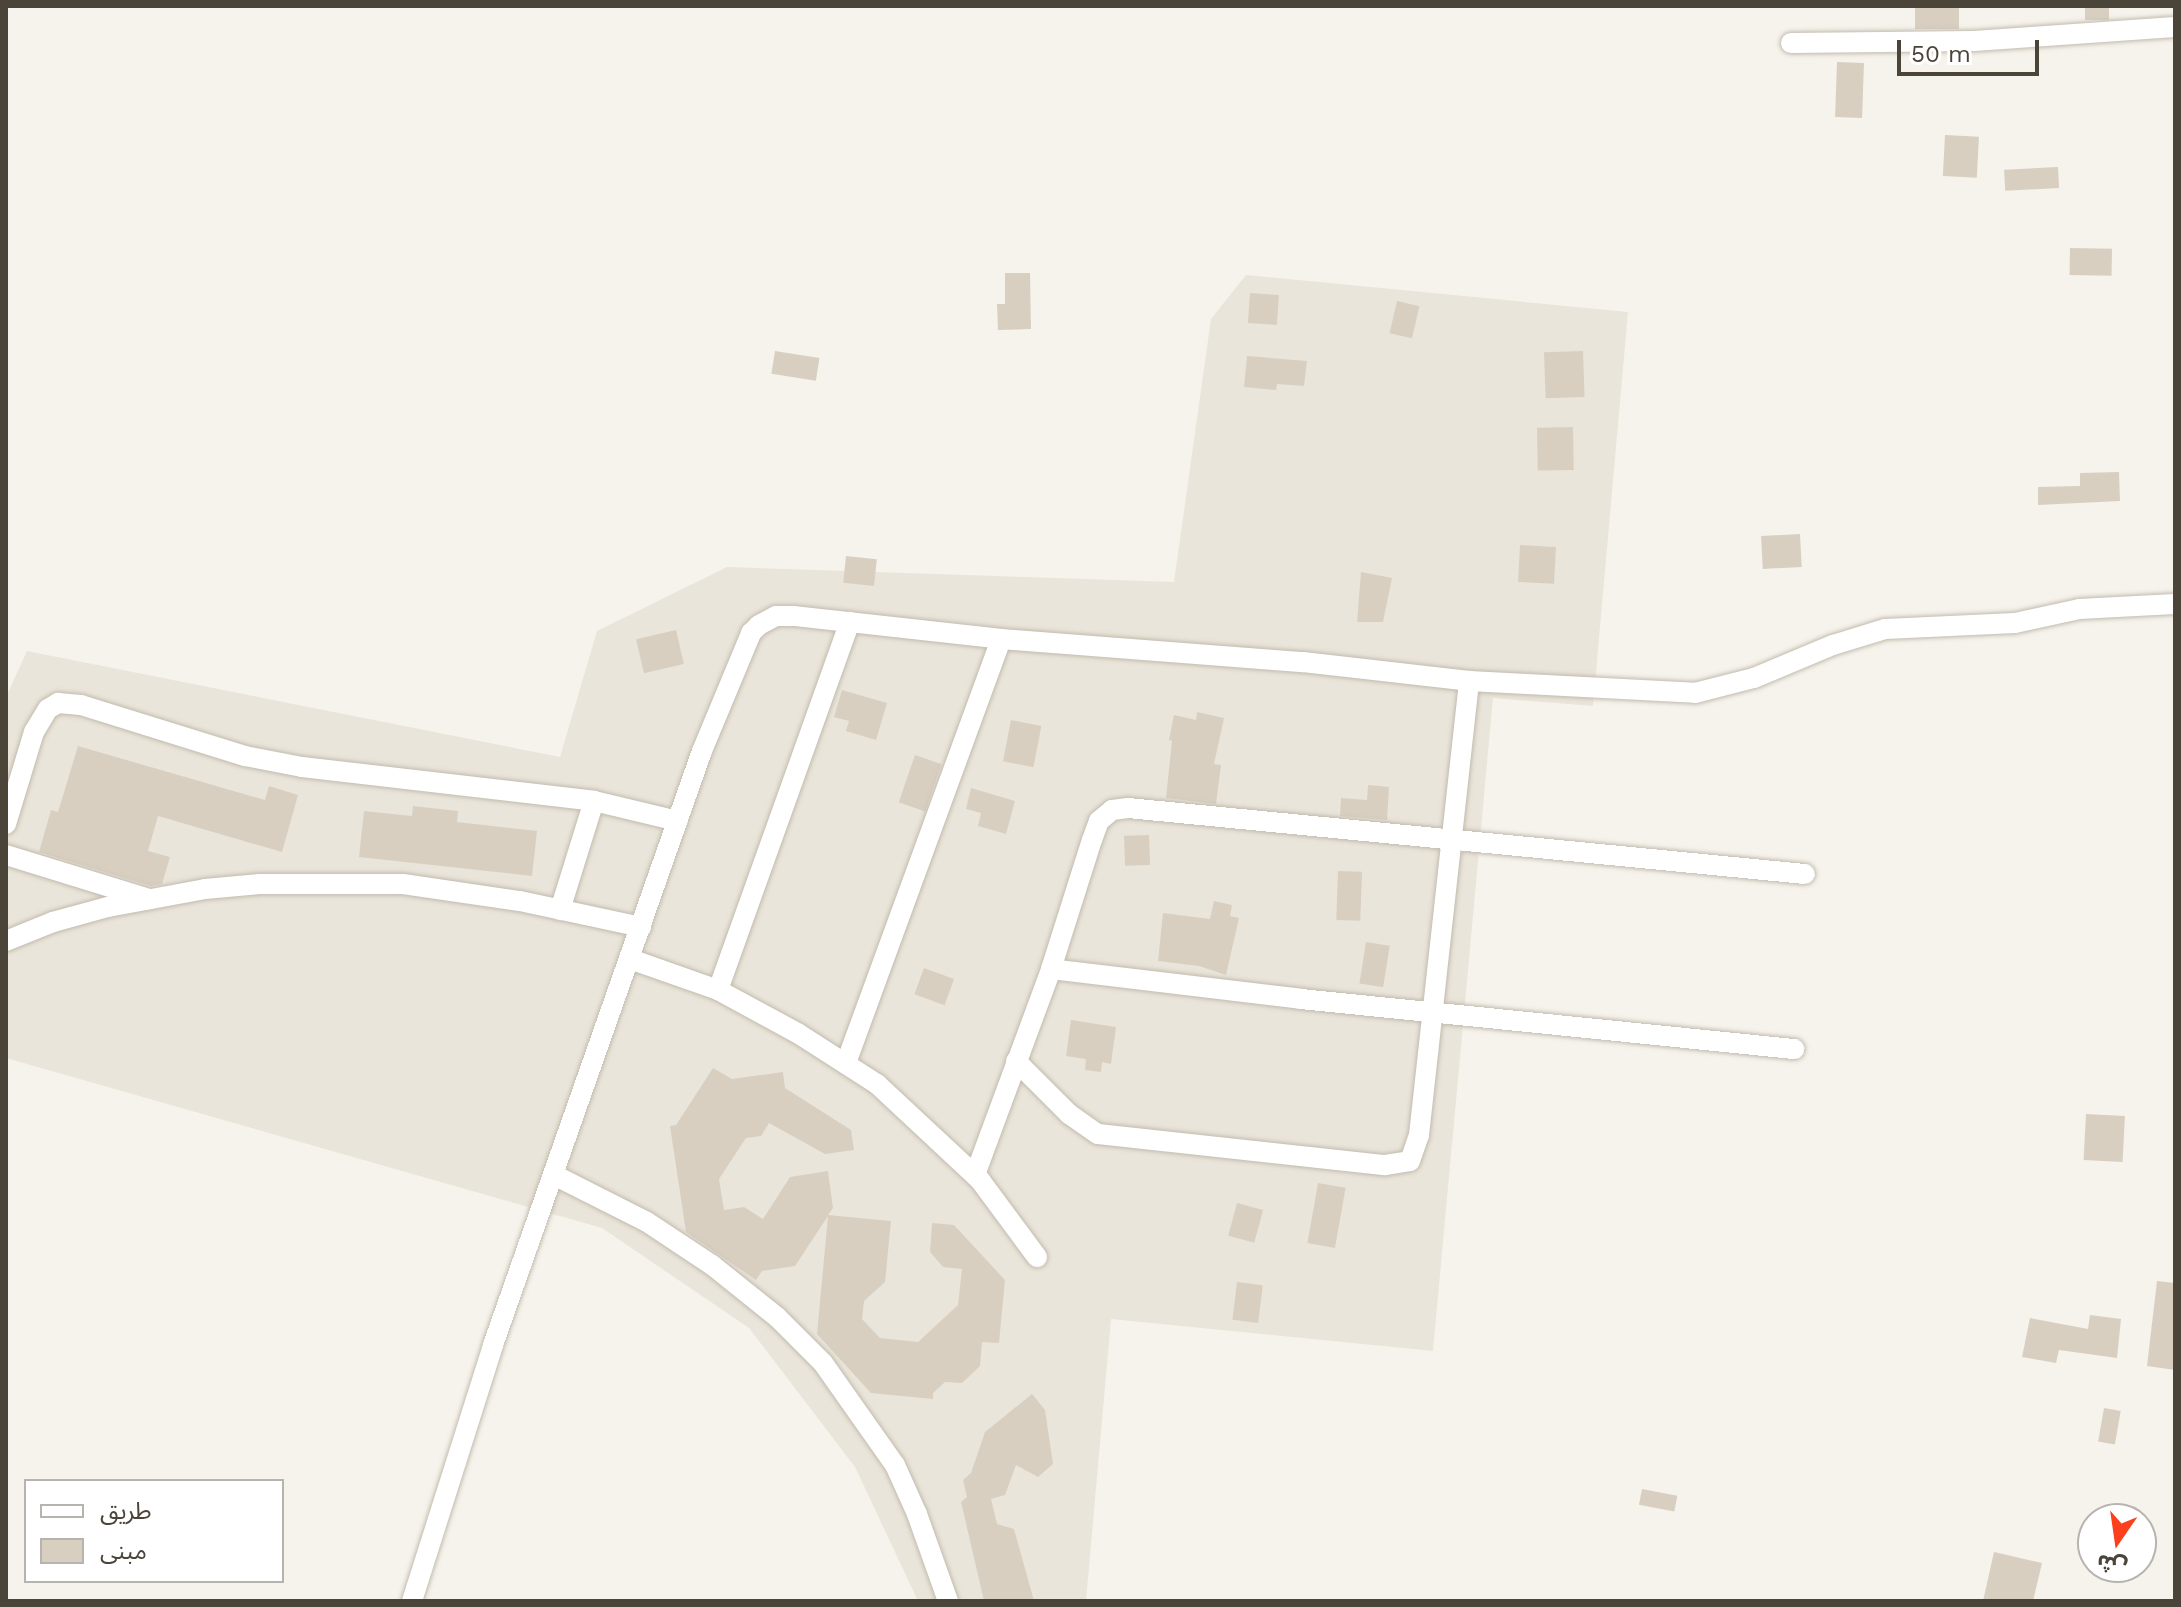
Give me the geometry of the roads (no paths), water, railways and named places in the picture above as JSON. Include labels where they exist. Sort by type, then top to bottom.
[{"type":"street","points":[[1791,43],[1974,41],[2175,27]]},
{"type":"street","points":[[412,1601],[493,1345],[702,751],[751,633],[776,616],[1001,639],[1303,662],[1469,681],[1695,693],[1754,678],[1833,645],[1885,629],[2015,623],[2079,609],[2175,604]]},
{"type":"street","points":[[718,990],[850,622]]},
{"type":"street","points":[[846,1063],[1001,639]]},
{"type":"street","points":[[1016,1061],[1069,1114],[1098,1134],[1395,1166],[1410,1161],[1417,1147],[1469,681]]},
{"type":"street","points":[[6,824],[34,732],[48,709],[58,703],[81,705],[245,756],[302,767],[594,801],[678,821]]},
{"type":"street","points":[[560,910],[594,801]]},
{"type":"street","points":[[975,1175],[1051,969],[1099,821],[1112,810],[1128,808],[1805,874]]},
{"type":"street","points":[[6,855],[153,900]]},
{"type":"street","points":[[6,941],[53,922],[205,889],[260,884],[358,883],[463,891],[641,927]]},
{"type":"street","points":[[630,959],[718,990],[846,1063],[913,1114],[975,1175],[1037,1257]]},
{"type":"street","points":[[1051,969],[1794,1049]]},
{"type":"street","points":[[554,1175],[647,1222],[712,1265],[777,1317],[823,1363],[895,1465],[917,1514],[948,1601]]}]
